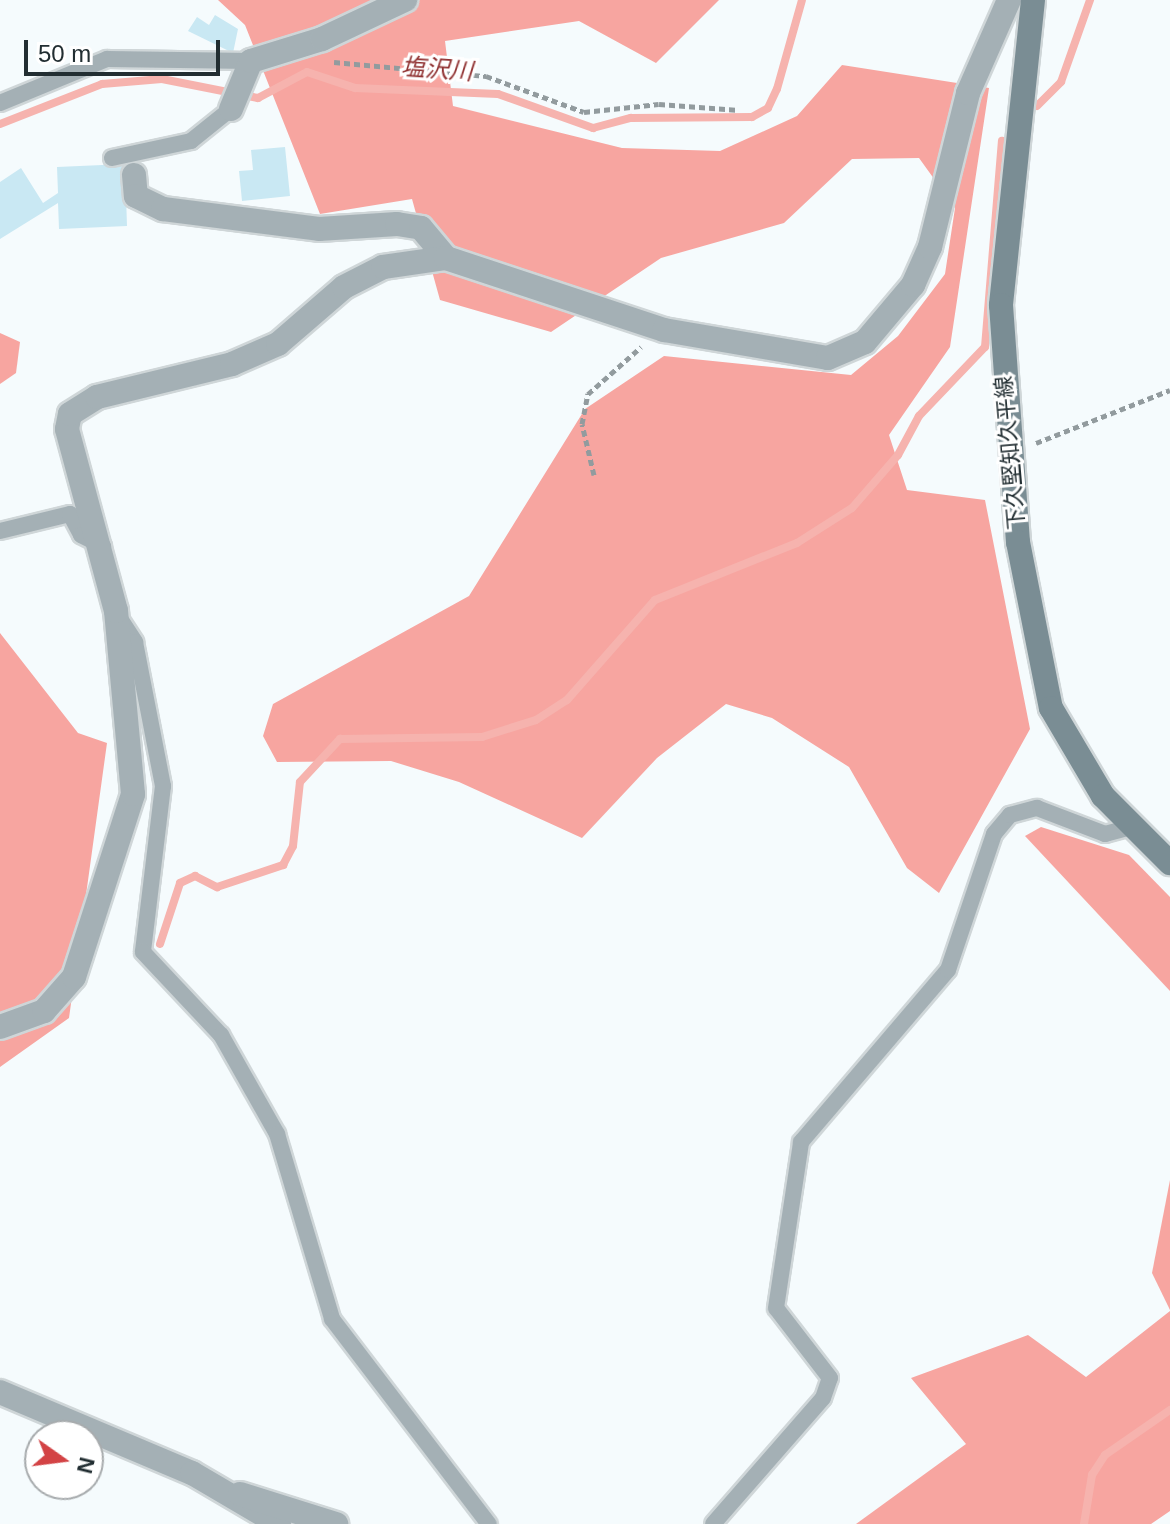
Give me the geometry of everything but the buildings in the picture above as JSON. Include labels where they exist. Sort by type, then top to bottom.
[{"type":"main road","name":"下久堅知久平線","points":[[1033,0],[1001,305],[1009,454],[1051,708],[1078,760],[1131,827],[1170,863]]},
{"type":"street","points":[[231,109],[245,69],[322,39],[405,0]]},
{"type":"street","points":[[0,1027],[44,1011],[74,977],[133,794],[116,611],[104,547],[67,429],[70,414],[97,397],[232,364],[278,344],[344,287],[383,267],[446,258],[664,330],[797,358],[828,358],[865,342],[913,285],[930,247],[968,93],[1009,0]]},
{"type":"street","points":[[134,175],[136,196],[163,209],[319,229],[397,224],[421,228],[446,258]]},
{"type":"street","points":[[0,1392],[222,1490],[279,1524]]},
{"type":"street","points":[[222,1490],[281,1502],[336,1524]]},
{"type":"lane","points":[[0,103],[107,59],[245,69]]},
{"type":"lane","points":[[112,158],[191,141],[231,109]]},
{"type":"lane","points":[[0,531],[70,514],[81,535],[104,547]]},
{"type":"lane","points":[[116,611],[135,642],[163,786],[143,952],[221,1035],[277,1134],[332,1319],[489,1524]]},
{"type":"lane","points":[[713,1524],[823,1398],[830,1378],[776,1308],[801,1142],[948,970],[994,834],[1010,815],[1037,808],[1105,834],[1131,827]]},
{"type":"path","points":[[320,59],[486,76],[584,112],[659,104],[739,110]]},
{"type":"path","points":[[594,475],[582,424],[588,394],[664,330]]},
{"type":"path","points":[[1009,454],[1170,390]]},
{"type":"shaded area","points":[[218,0],[719,0],[656,63],[579,21],[445,41],[453,106],[622,148],[720,151],[797,116],[842,65],[989,88],[950,347],[889,435],[907,490],[985,500],[1030,729],[939,893],[907,868],[849,767],[772,718],[726,704],[657,758],[582,838],[459,782],[391,761],[277,762],[263,736],[273,704],[469,596],[585,409],[664,356],[851,375],[898,336],[945,274],[955,208],[919,158],[852,159],[784,223],[661,258],[551,332],[440,300],[412,199],[320,214],[245,25]]},
{"type":"shaded area","points":[[0,333],[20,342],[16,373],[0,384]]},
{"type":"shaded area","points":[[0,633],[78,733],[107,743],[69,1018],[0,1067]]},
{"type":"shaded area","points":[[1041,827],[1129,855],[1170,897],[1170,991],[1025,836]]},
{"type":"shaded area","points":[[1170,1180],[1170,1310],[1152,1273]]},
{"type":"shaded area","points":[[1170,1311],[1170,1511],[1151,1524],[856,1524],[966,1444],[911,1378],[1028,1335],[1086,1377]]},
{"type":"waterway","name":"塩沢川","points":[[0,124],[102,84],[162,79],[258,98],[307,72],[355,88],[498,94],[593,128],[631,118],[752,117],[768,108],[777,89],[802,0]]},
{"type":"waterway","points":[[1037,106],[1061,82],[1090,0]]},
{"type":"waterway","points":[[160,944],[180,883],[195,876],[217,887],[283,865],[293,846],[300,782],[340,739],[482,737],[536,720],[567,700],[655,600],[797,543],[852,508],[898,455],[919,416],[985,347],[1002,141]]},
{"type":"waterway","points":[[1084,1524],[1092,1475],[1105,1455],[1170,1410]]}]
